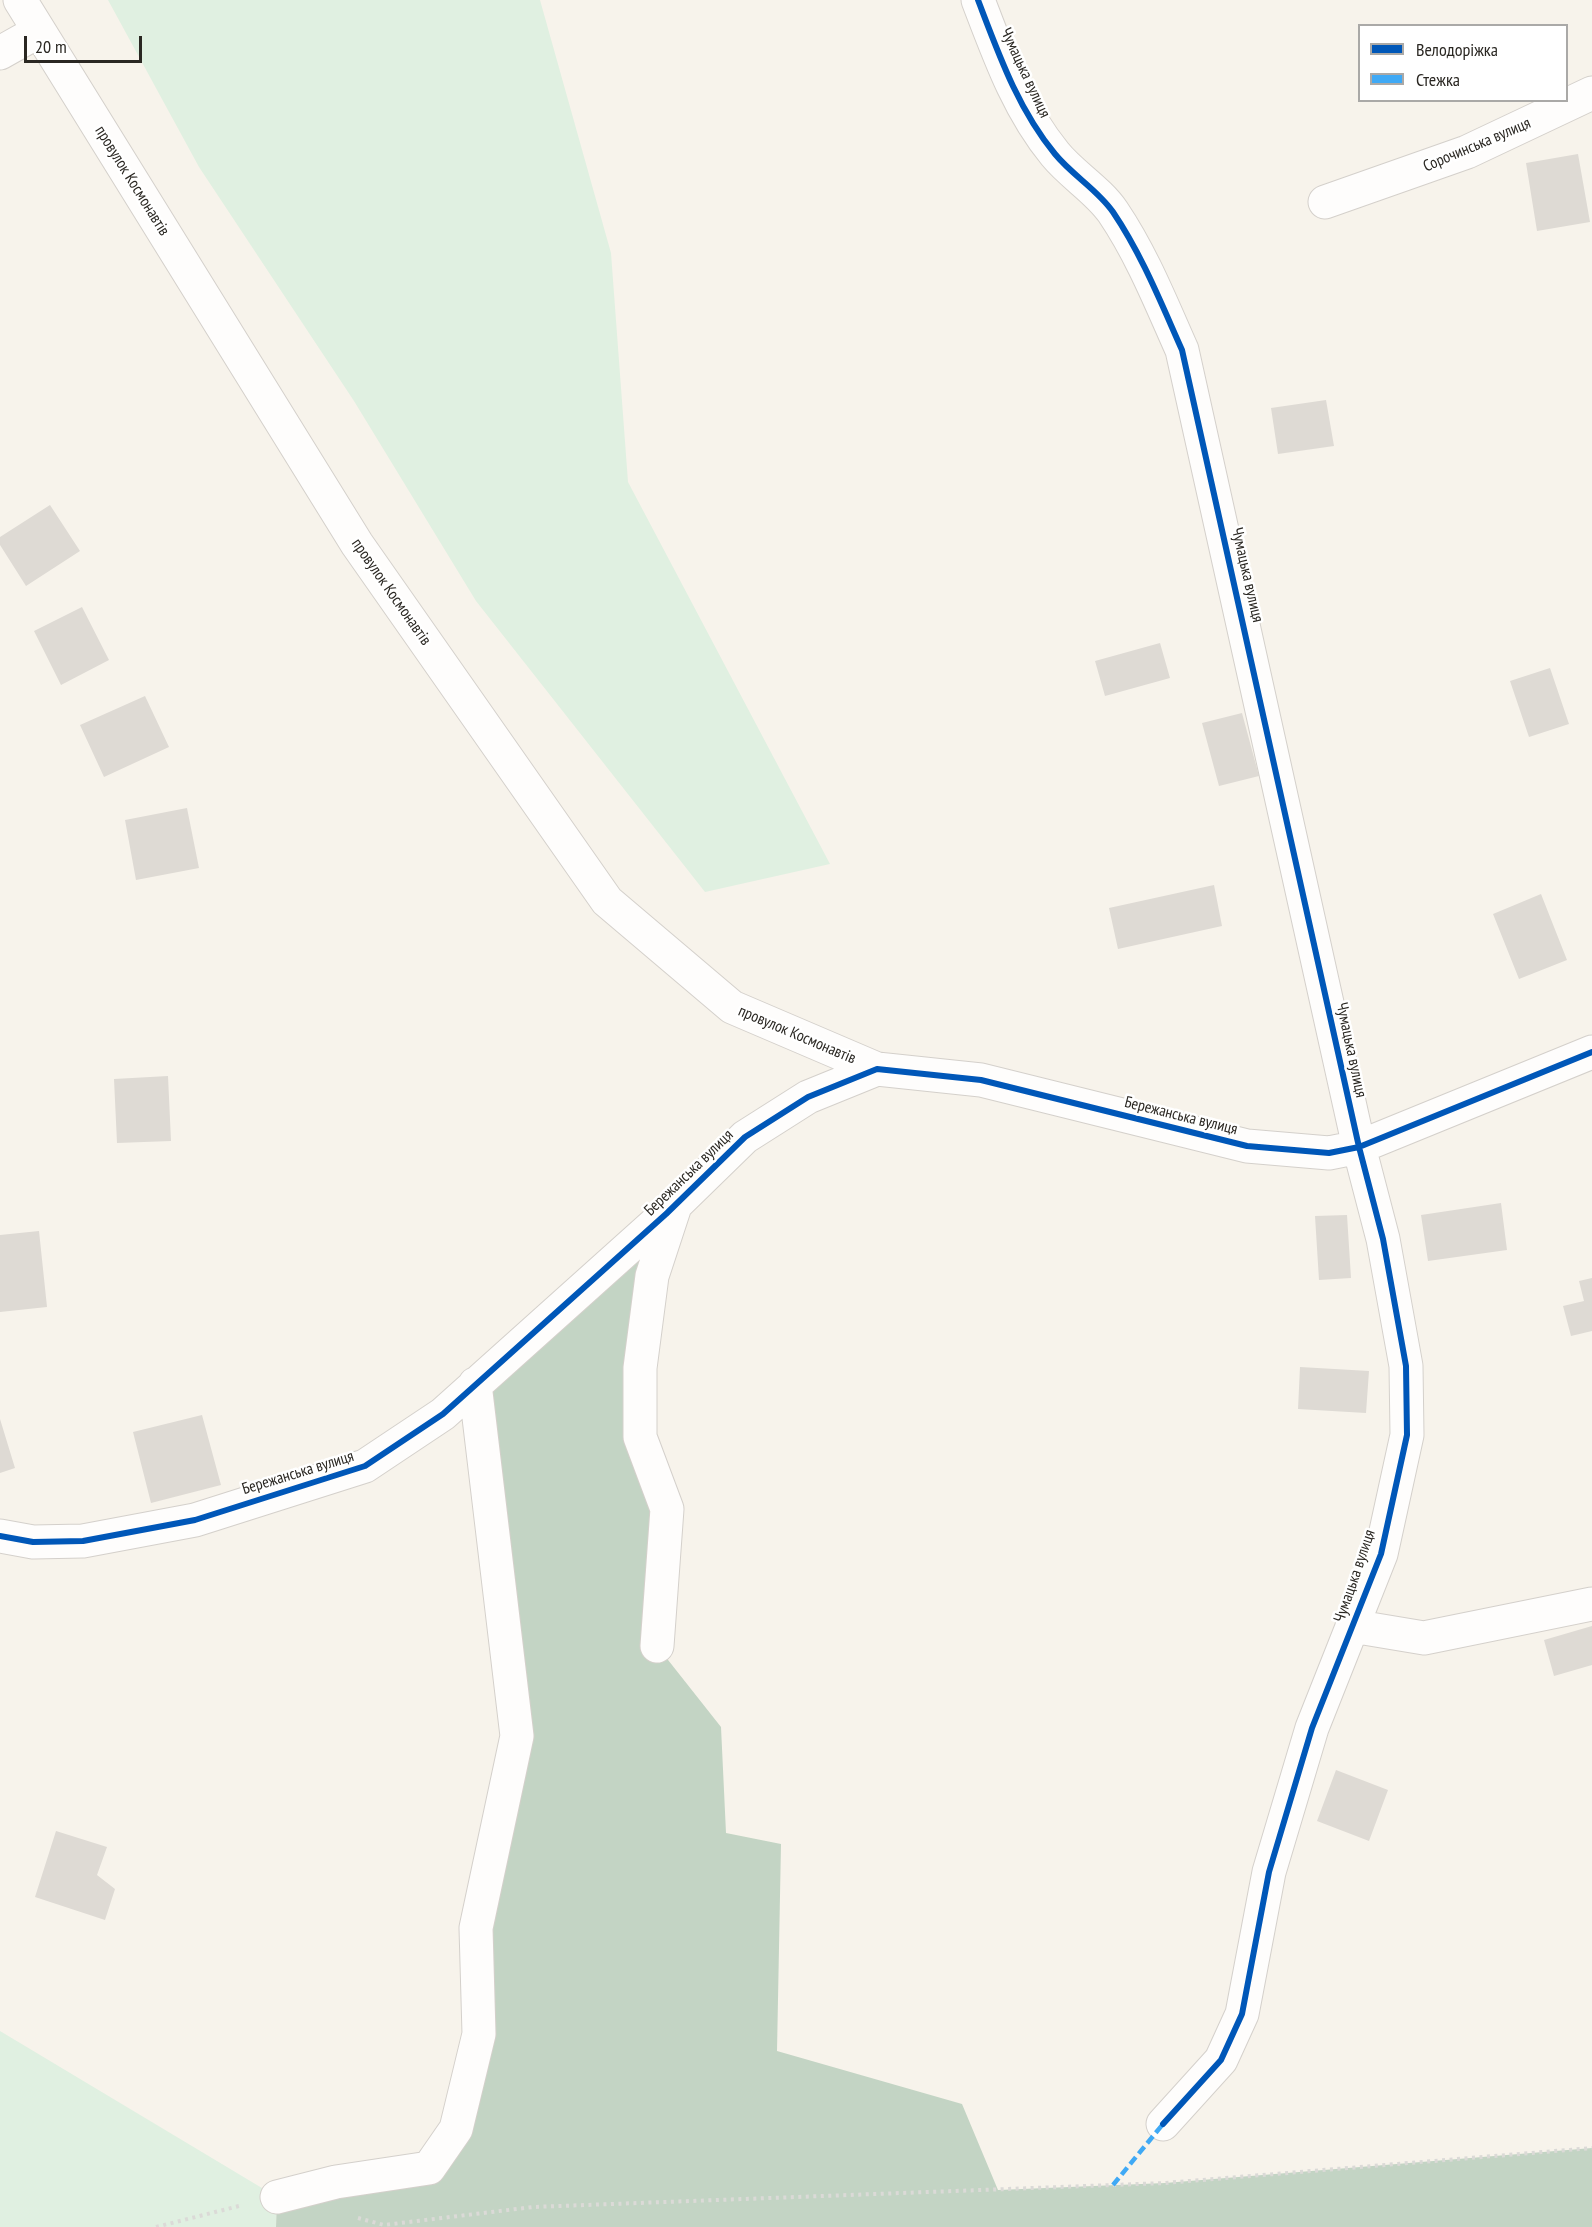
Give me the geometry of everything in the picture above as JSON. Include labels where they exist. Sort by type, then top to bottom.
[{"type":"street","name":"провулок Космонавтів","points":[[20,0],[357,544],[608,901],[732,1007],[877,1069]]},
{"type":"street","name":"Чумацька вулиця","points":[[978,0],[1005,70],[1032,124],[1057,156],[1111,209],[1138,251],[1182,350],[1242,611],[1359,1147],[1383,1239],[1406,1366],[1407,1435],[1381,1554],[1312,1728],[1269,1872],[1242,2014],[1221,2060],[1163,2124]]},
{"type":"street","points":[[0,53],[39,31]]},
{"type":"street","name":"Сорочинська вулиця","points":[[1325,202],[1467,152],[1592,93]]},
{"type":"street","name":"Бережанська вулиця","points":[[0,1536],[33,1542],[94,1539],[195,1520],[365,1466],[443,1413],[676,1204],[745,1137],[808,1097],[877,1069],[981,1080],[1246,1146],[1329,1153],[1359,1147],[1592,1052]]},
{"type":"street","points":[[657,1646],[667,1509],[640,1437],[640,1368],[652,1276],[676,1204]]},
{"type":"street","points":[[277,2197],[336,2182],[429,2168],[456,2129],[478,2034],[476,1928],[517,1736],[476,1384]]},
{"type":"street","points":[[1353,1626],[1424,1638],[1592,1604]]},
{"type":"path","points":[[352,2217],[384,2225],[533,2207],[1165,2183],[1592,2148]]},
{"type":"path","points":[[156,2227],[277,2197]]},
{"type":"green space","points":[[108,0],[540,0],[611,253],[628,482],[830,864],[705,892],[476,601],[354,401],[199,167]]},
{"type":"green space","points":[[676,1204],[640,1368],[667,1509],[657,1646],[721,1727],[726,1833],[781,1844],[777,2051],[962,2104],[998,2190],[1165,2183],[1592,2148],[1592,2227],[276,2227],[277,2197],[429,2168],[456,2129],[517,1736],[475,1384]]},
{"type":"green space","points":[[0,2031],[277,2197],[276,2227],[0,2227]]},
{"type":"building","points":[[1578,154],[1590,222],[1537,231],[1526,163]]},
{"type":"building","points":[[1326,400],[1334,446],[1278,454],[1271,408]]},
{"type":"building","points":[[50,505],[80,551],[26,586],[0,545],[0,537]]},
{"type":"building","points":[[82,607],[109,660],[61,685],[34,631]]},
{"type":"building","points":[[1160,643],[1170,678],[1105,696],[1095,661]]},
{"type":"building","points":[[1550,668],[1569,724],[1529,737],[1510,681]]},
{"type":"building","points":[[145,696],[169,747],[104,777],[80,725]]},
{"type":"building","points":[[1242,713],[1259,776],[1219,786],[1202,723]]},
{"type":"building","points":[[187,808],[199,868],[136,880],[125,820]]},
{"type":"building","points":[[1214,885],[1222,926],[1118,949],[1109,908]]},
{"type":"building","points":[[1541,894],[1567,960],[1519,979],[1493,914]]},
{"type":"building","points":[[168,1076],[171,1141],[117,1143],[114,1079]]},
{"type":"building","points":[[1501,1203],[1507,1250],[1428,1261],[1421,1215]]},
{"type":"building","points":[[1347,1215],[1351,1278],[1319,1280],[1315,1216]]},
{"type":"building","points":[[39,1231],[47,1307],[0,1312],[0,1235]]},
{"type":"building","points":[[1592,1278],[1592,1331],[1571,1336],[1563,1306],[1584,1301],[1579,1281]]},
{"type":"building","points":[[1300,1367],[1369,1371],[1366,1413],[1298,1409]]},
{"type":"building","points":[[202,1415],[221,1485],[151,1503],[133,1432]]},
{"type":"building","points":[[0,1419],[15,1468],[0,1473]]},
{"type":"building","points":[[1592,1626],[1592,1665],[1554,1676],[1544,1640]]},
{"type":"building","points":[[1336,1770],[1388,1790],[1369,1841],[1317,1821]]},
{"type":"building","points":[[56,1831],[107,1847],[97,1875],[115,1889],[105,1920],[35,1897]]},
{"type":"marked path","points":[[1113,2185],[1163,2124]]},
{"type":"cycle path","points":[[978,0],[1010,81],[1030,119],[1055,154],[1113,212],[1142,262],[1182,350],[1359,1147],[1383,1239],[1406,1366],[1407,1435],[1381,1554],[1312,1728],[1269,1872],[1242,2014],[1221,2060],[1163,2124]]},
{"type":"cycle path","points":[[0,1536],[33,1542],[83,1541],[195,1520],[365,1466],[443,1414],[666,1214],[745,1137],[808,1097],[877,1069],[981,1080],[1247,1146],[1329,1153],[1359,1147],[1592,1052]]}]
